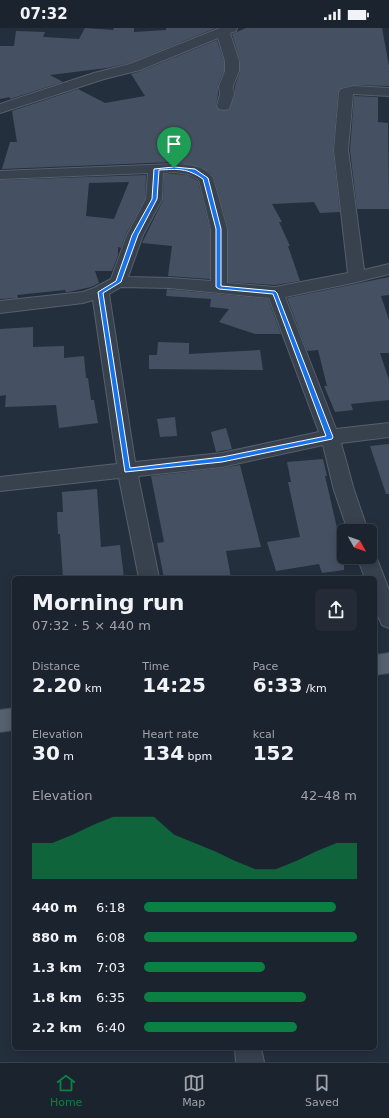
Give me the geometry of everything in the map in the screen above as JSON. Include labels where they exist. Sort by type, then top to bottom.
[{"type":"main road","points":[[377,665],[389,663]]},
{"type":"main road","points":[[0,721],[12,719]]},
{"type":"street","points":[[190,46],[193,28]]},
{"type":"street","points":[[0,109],[99,76],[134,67],[227,30],[232,61],[232,71],[226,86],[227,94],[224,106]]},
{"type":"street","points":[[357,277],[341,150],[346,92],[353,90],[389,92]]},
{"type":"street","points":[[0,176],[22,173],[174,168],[193,170],[206,178],[219,229],[219,287]]},
{"type":"street","points":[[118,282],[135,235],[154,199],[156,169]]},
{"type":"street","points":[[0,307],[83,297],[100,292],[118,282],[170,283],[275,293],[357,277],[389,269]]},
{"type":"street","points":[[100,292],[127,470],[149,576]]},
{"type":"street","points":[[275,293],[330,437],[344,490],[356,524]]},
{"type":"street","points":[[0,484],[222,460],[330,437],[389,430]]},
{"type":"street","points":[[370,564],[374,576]]},
{"type":"street","points":[[377,585],[389,619]]},
{"type":"street","points":[[248,1050],[250,1062]]},
{"type":"building","points":[[85,28],[113,30],[114,28],[134,28],[134,32],[166,30],[166,28],[216,28],[130,63],[107,68],[50,75],[63,82],[10,99],[10,97],[0,99],[0,46],[14,46],[16,31],[45,32],[43,37],[79,39]]},
{"type":"building","points":[[246,28],[382,28],[389,66],[389,86],[353,85],[341,88],[338,92],[333,150],[340,212],[320,213],[314,202],[272,204],[282,222],[279,222],[290,246],[288,246],[300,281],[275,285],[228,282],[228,229],[214,178],[211,173],[201,167],[174,162],[2,169],[10,142],[17,142],[12,111],[78,89],[105,103],[145,96],[131,74],[217,40],[224,61],[224,71],[218,85],[216,106],[219,110],[229,110],[235,94],[235,86],[240,71],[240,61],[232,34]]},
{"type":"building","points":[[354,96],[378,97],[378,122],[388,123],[389,209],[357,209],[350,150]]},
{"type":"building","points":[[164,174],[188,175],[198,181],[210,229],[210,279],[168,276],[172,246],[142,243],[163,200]]},
{"type":"building","points":[[146,175],[145,199],[126,234],[121,248],[118,247],[118,255],[112,271],[95,271],[99,283],[91,287],[68,292],[65,290],[17,295],[18,298],[0,299],[0,180]],"holes":[[[129,182],[114,219],[86,216],[89,183]]]},
{"type":"building","points":[[389,277],[389,295],[381,296],[389,320],[389,353],[380,353],[389,380],[389,400],[351,404],[353,410],[335,412],[324,386],[327,386],[318,350],[307,351],[287,298]]},
{"type":"building","points":[[167,289],[268,299],[281,334],[255,334],[219,322],[229,309],[210,307],[211,299],[166,296]]},
{"type":"building","points":[[33,327],[33,347],[64,346],[64,358],[84,356],[86,378],[88,378],[91,400],[94,400],[98,423],[59,428],[56,405],[5,407],[6,395],[0,396],[0,329]]},
{"type":"building","points":[[158,342],[189,343],[189,354],[260,350],[263,370],[149,369],[149,355],[157,355]]},
{"type":"building","points":[[175,417],[177,436],[160,437],[157,419]]},
{"type":"building","points":[[226,428],[232,449],[216,452],[211,432]]},
{"type":"building","points":[[389,444],[389,494],[386,494],[370,446]]},
{"type":"building","points":[[323,459],[327,476],[325,476],[337,528],[337,564],[344,564],[344,570],[322,573],[319,564],[276,571],[267,542],[300,537],[288,482],[291,482],[287,462]]},
{"type":"building","points":[[240,465],[261,547],[226,551],[231,576],[164,576],[157,543],[164,542],[151,476]]},
{"type":"building","points":[[97,489],[101,547],[120,545],[124,576],[63,576],[57,512],[63,512],[62,492]]},
{"type":"route","points":[[174,168],[193,170],[206,178],[219,229],[219,287],[275,293],[330,437],[222,460],[127,470],[100,292],[118,282],[135,235],[154,199],[156,169],[174,168]]}]
